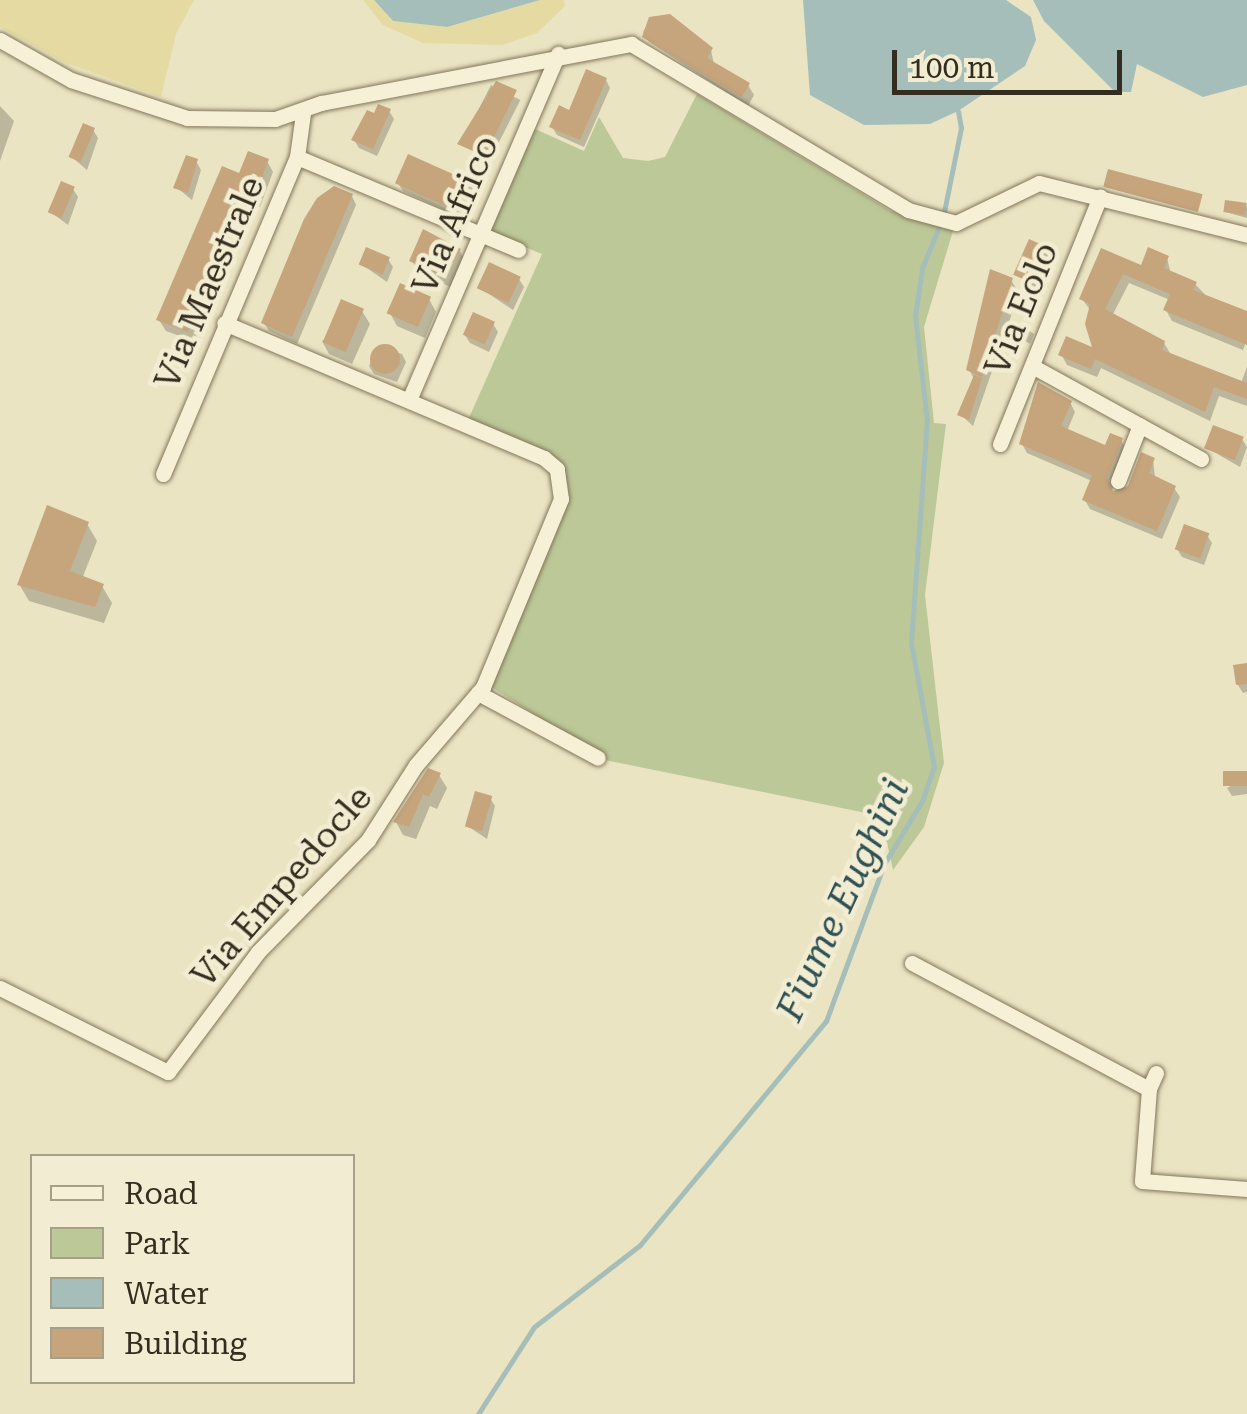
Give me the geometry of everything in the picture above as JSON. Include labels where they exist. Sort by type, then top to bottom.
[{"type":"street","points":[[0,40],[71,80],[188,118],[302,114],[321,102],[558,54],[631,44],[888,202],[956,223],[1028,184],[1100,196],[1247,235]]},
{"type":"street","name":"Via Africo","points":[[409,400],[558,54]]},
{"type":"street","name":"Via Maestrale","points":[[162,474],[297,157],[302,114]]},
{"type":"street","points":[[297,157],[518,250]]},
{"type":"street","name":"Via Eolo","points":[[1000,444],[1100,196]]},
{"type":"street","name":"Via Empedocle","points":[[0,988],[168,1072],[258,952],[368,840],[416,765],[478,693],[554,518],[562,480],[544,458],[224,322]]},
{"type":"street","points":[[1032,366],[1201,459]]},
{"type":"street","points":[[1118,480],[1140,425]]},
{"type":"street","points":[[478,693],[598,758]]},
{"type":"street","points":[[912,963],[1149,1089]]},
{"type":"street","points":[[1156,1072],[1149,1089],[1142,1181],[1247,1189]]},
{"type":"green space","points":[[697,94],[889,210],[953,231],[924,327],[934,423],[946,424],[925,595],[944,763],[924,827],[893,870],[881,816],[605,760],[490,686],[568,485],[560,465],[468,420],[542,254],[489,232],[533,128],[584,151],[599,117],[623,158],[648,161],[665,157]]},
{"type":"sand","points":[[0,0],[194,0],[176,34],[161,97],[66,63],[0,27]]},
{"type":"sand","points":[[363,0],[374,0],[393,21],[447,27],[540,0],[564,0],[565,6],[537,33],[502,45],[423,43],[383,25]]},
{"type":"water","points":[[374,0],[540,0],[447,27],[393,21]]},
{"type":"water","points":[[803,0],[1006,0],[1031,17],[1036,40],[1025,66],[958,111],[930,124],[864,125],[810,95]]},
{"type":"water","points":[[1033,0],[1247,0],[1247,85],[1203,97],[1137,64],[1131,92],[1115,92],[1044,21]]},
{"type":"building","points":[[670,14],[713,48],[707,58],[750,83],[742,97],[642,37],[649,17]]},
{"type":"building","points":[[586,69],[607,78],[580,140],[549,127],[559,105],[569,110]]},
{"type":"building","points":[[496,81],[517,90],[485,156],[457,144]]},
{"type":"building","points":[[378,104],[391,109],[373,149],[351,140],[367,110],[374,113]]},
{"type":"building","points":[[83,123],[95,128],[81,162],[69,157]]},
{"type":"building","points":[[248,151],[269,159],[254,198],[235,190],[188,332],[156,320],[222,166],[239,173]]},
{"type":"building","points":[[408,154],[472,182],[459,212],[395,183]]},
{"type":"building","points":[[186,155],[198,159],[188,193],[173,188]]},
{"type":"building","points":[[1108,169],[1203,194],[1198,212],[1103,186]]},
{"type":"building","points":[[61,181],[75,187],[62,218],[48,212]]},
{"type":"building","points":[[334,186],[353,194],[292,337],[261,323],[304,219],[317,198]]},
{"type":"building","points":[[1225,200],[1247,203],[1245,215],[1223,212]]},
{"type":"building","points":[[423,229],[461,249],[445,277],[409,261]]},
{"type":"building","points":[[1029,239],[1045,246],[1029,282],[1013,275]]},
{"type":"building","points":[[366,247],[390,257],[383,275],[359,264]]},
{"type":"building","points":[[1148,247],[1169,256],[1164,268],[1197,282],[1193,290],[1247,311],[1247,345],[1163,310],[1170,294],[1123,274],[1105,309],[1165,341],[1162,350],[1247,383],[1247,399],[1214,387],[1205,412],[1095,359],[1091,369],[1058,355],[1066,336],[1092,347],[1085,324],[1090,304],[1079,299],[1101,248],[1141,265]]},
{"type":"building","points":[[489,262],[521,277],[508,303],[477,288]]},
{"type":"building","points":[[990,269],[1013,278],[982,377],[966,370]]},
{"type":"building","points":[[400,283],[431,297],[418,327],[387,313]]},
{"type":"building","points":[[341,299],[364,309],[346,352],[323,342]]},
{"type":"building","points":[[473,312],[495,322],[485,345],[463,335]]},
{"type":"building","points":[[385,344],[396,348],[400,359],[396,370],[385,374],[374,370],[370,359],[374,348]]},
{"type":"building","points":[[974,375],[982,378],[969,420],[957,415]]},
{"type":"building","points":[[1038,382],[1072,401],[1061,426],[1105,445],[1110,433],[1123,438],[1107,478],[1113,491],[1128,486],[1141,452],[1155,458],[1149,473],[1176,486],[1157,531],[1082,500],[1092,475],[1019,444]]},
{"type":"building","points":[[1213,425],[1244,437],[1235,460],[1204,448]]},
{"type":"building","points":[[47,505],[89,522],[70,571],[104,584],[95,607],[17,585]]},
{"type":"building","points":[[1184,524],[1209,533],[1200,559],[1175,549]]},
{"type":"building","points":[[1247,663],[1247,684],[1236,685],[1233,665]]},
{"type":"building","points":[[428,768],[441,773],[429,797],[423,794],[409,827],[393,822]]},
{"type":"building","points":[[1223,771],[1247,771],[1247,786],[1223,786]]},
{"type":"building","points":[[475,791],[492,796],[482,832],[465,827]]},
{"type":"waterway","name":"Fiume Eughini","points":[[944,212],[961,128],[958,111]]},
{"type":"waterway","name":"Fiume Eughini","points":[[478,1414],[534,1327],[640,1245],[826,1021],[884,864],[922,801],[934,767],[911,643],[927,421],[915,316],[922,268],[938,229]]}]
